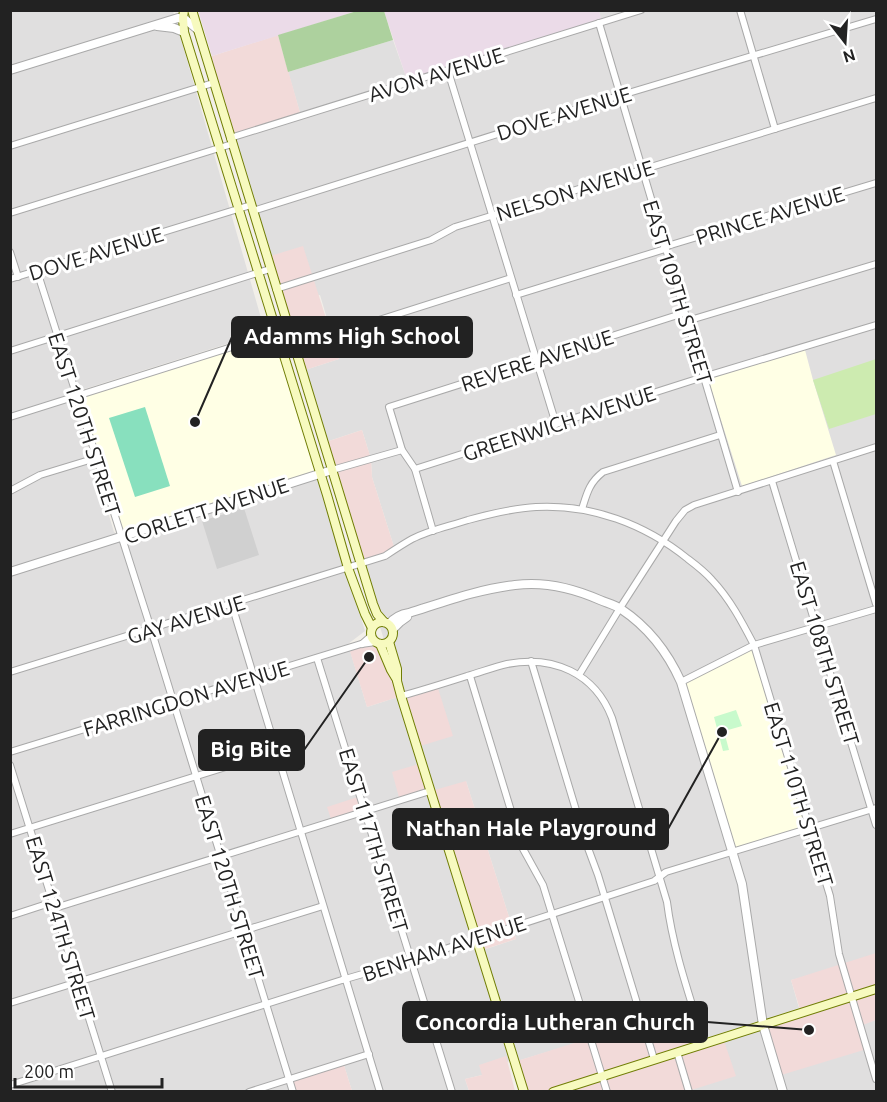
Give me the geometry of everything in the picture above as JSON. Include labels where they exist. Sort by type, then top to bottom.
[{"type":"main road","points":[[192,10],[373,604],[377,614],[388,625],[393,636],[378,638]]},
{"type":"main road","points":[[182,14],[184,32],[348,568],[365,614],[397,669],[401,696],[524,1092]]},
{"type":"main road","points":[[378,638],[378,622],[388,625]]},
{"type":"main road","points":[[553,1092],[876,989]]},
{"type":"street","name":"AVON AVENUE","points":[[10,213],[220,148],[231,141],[641,10]]},
{"type":"street","points":[[740,10],[775,129]]},
{"type":"street","points":[[10,70],[152,26],[182,14],[197,28]]},
{"type":"street","name":"DOVE AVENUE","points":[[10,279],[876,19]]},
{"type":"street","name":"EAST 109TH STREET","points":[[599,23],[738,492]]},
{"type":"street","points":[[152,26],[174,28],[184,32]]},
{"type":"street","points":[[448,71],[556,424]]},
{"type":"street","points":[[10,146],[213,83]]},
{"type":"street","name":"NELSON AVENUE","points":[[276,289],[431,240],[455,227],[492,215],[876,98]]},
{"type":"street","name":"PRINCE AVENUE","points":[[516,295],[876,183]]},
{"type":"street","points":[[10,252],[18,277]]},
{"type":"street","points":[[687,321],[876,265]]},
{"type":"street","points":[[10,351],[270,269]]},
{"type":"street","name":"EAST 120TH STREET","points":[[37,271],[151,629],[293,1092]]},
{"type":"street","points":[[294,347],[512,278]]},
{"type":"street","name":"REVERE AVENUE","points":[[402,450],[389,407],[684,313]]},
{"type":"street","name":"GREENWICH AVENUE","points":[[415,469],[703,377],[876,325]]},
{"type":"street","points":[[10,417],[289,329]]},
{"type":"street","points":[[582,509],[587,491],[603,472],[720,435]]},
{"type":"street","points":[[579,675],[685,510],[694,505],[876,447]]},
{"type":"street","points":[[402,450],[415,469],[434,531]]},
{"type":"street","name":"CORLETT AVENUE","points":[[10,573],[332,470],[402,450]]},
{"type":"street","points":[[10,491],[40,475],[96,458]]},
{"type":"street","points":[[833,461],[876,604]]},
{"type":"street","name":"EAST 108TH STREET","points":[[772,480],[874,808],[876,825]]},
{"type":"street","name":"GAY AVENUE","points":[[10,672],[361,564],[385,556],[412,538],[489,514],[536,507],[582,509]]},
{"type":"street","name":"EAST 110TH STREET","points":[[582,509],[631,523],[664,540],[711,578],[727,598],[754,645],[830,896],[839,954],[876,1079]]},
{"type":"street","points":[[388,625],[400,622],[407,618],[409,613],[486,589],[517,584],[556,585],[620,608],[664,650],[681,682],[742,884],[763,1025],[783,1092]]},
{"type":"street","points":[[232,604],[380,1092]]},
{"type":"street","points":[[681,682],[754,645],[876,609]]},
{"type":"street","name":"FARRINGDON AVENUE","points":[[10,752],[378,638]]},
{"type":"street","name":"EAST 117TH STREET","points":[[317,658],[452,1092]]},
{"type":"street","points":[[531,661],[654,1059]]},
{"type":"street","points":[[401,696],[506,664],[531,661],[546,662],[579,675],[598,693],[608,707],[668,902],[675,948],[705,1043]]},
{"type":"street","points":[[470,676],[522,847],[543,885],[607,1092]]},
{"type":"street","points":[[10,834],[277,751]]},
{"type":"street","name":"EAST 124TH STREET","points":[[10,765],[112,1092]]},
{"type":"street","points":[[10,916],[301,832],[430,791]]},
{"type":"street","name":"BENHAM AVENUE","points":[[10,1085],[411,960],[654,881],[666,872],[874,808]]},
{"type":"street","points":[[10,1003],[323,906]]},
{"type":"street","points":[[677,1052],[690,1092]]},
{"type":"street","points":[[249,1092],[369,1054]]},
{"type":"shaded area","points":[[198,10],[357,11],[212,56]]},
{"type":"shaded area","points":[[10,11],[173,11],[265,332],[78,391],[74,400],[114,532],[126,539],[318,478],[365,631],[348,644],[367,707],[401,696],[361,564],[396,553],[372,477],[371,459],[362,430],[323,443],[302,371],[339,359],[320,295],[282,306],[230,138],[301,116],[288,72],[393,40],[409,85],[602,25],[599,11],[876,11],[876,960],[791,980],[799,1008],[706,1038],[698,1010],[625,1031],[618,1016],[589,1023],[593,1038],[514,1062],[513,1059],[482,1075],[465,1079],[469,1091],[352,1091],[343,1062],[293,1091],[11,1091]],"holes":[[[466,781],[516,939],[480,951]]]},
{"type":"shaded area","points":[[384,11],[599,11],[602,22],[408,83]]},
{"type":"shaded area","points":[[278,35],[301,116],[230,138],[206,58]]},
{"type":"shaded area","points":[[303,246],[339,359],[302,371],[267,257]]},
{"type":"shaded area","points":[[277,333],[321,474],[121,537],[76,396]]},
{"type":"shaded area","points":[[805,350],[836,455],[742,486],[708,379]]},
{"type":"shaded area","points":[[362,430],[371,459],[372,477],[395,550],[361,564],[323,443]]},
{"type":"shaded area","points":[[244,508],[259,555],[217,569],[202,521]]},
{"type":"shaded area","points":[[376,642],[401,696],[367,707],[349,648]]},
{"type":"shaded area","points":[[754,645],[809,828],[733,851],[681,682]]},
{"type":"shaded area","points":[[437,685],[453,736],[417,747],[401,696]]},
{"type":"shaded area","points":[[422,763],[431,791],[466,781],[516,939],[479,951],[431,792],[400,801],[392,772]]},
{"type":"shaded area","points":[[361,796],[366,812],[332,822],[327,807]]},
{"type":"shaded area","points":[[876,953],[876,1020],[860,1026],[867,1049],[778,1076],[763,1025],[801,1013],[791,980]]},
{"type":"shaded area","points":[[694,1009],[704,1043],[723,1038],[736,1076],[688,1091],[523,1091],[514,1062],[590,1038],[586,1026],[618,1015],[626,1031]]},
{"type":"shaded area","points":[[876,1020],[876,1091],[688,1092],[723,1038],[763,1025],[860,1025]]},
{"type":"shaded area","points":[[506,1056],[515,1091],[469,1091],[465,1079],[482,1075],[479,1065]]},
{"type":"shaded area","points":[[343,1062],[352,1091],[293,1091],[289,1080]]},
{"type":"green space","points":[[357,11],[384,11],[393,40],[288,72],[278,35]]},
{"type":"green space","points":[[876,359],[876,414],[829,429],[813,380]]},
{"type":"green space","points":[[145,407],[170,486],[135,497],[109,418]]},
{"type":"green space","points":[[736,710],[742,726],[728,730],[725,735],[729,750],[723,751],[714,717]]},
{"type":"place","name":"Adamms High School","points":[[195,422]]},
{"type":"place","name":"Big Bite","points":[[369,657]]},
{"type":"place","name":"Nathan Hale Playground","points":[[722,732]]},
{"type":"place","name":"Concordia Lutheran Church","points":[[809,1030]]}]
